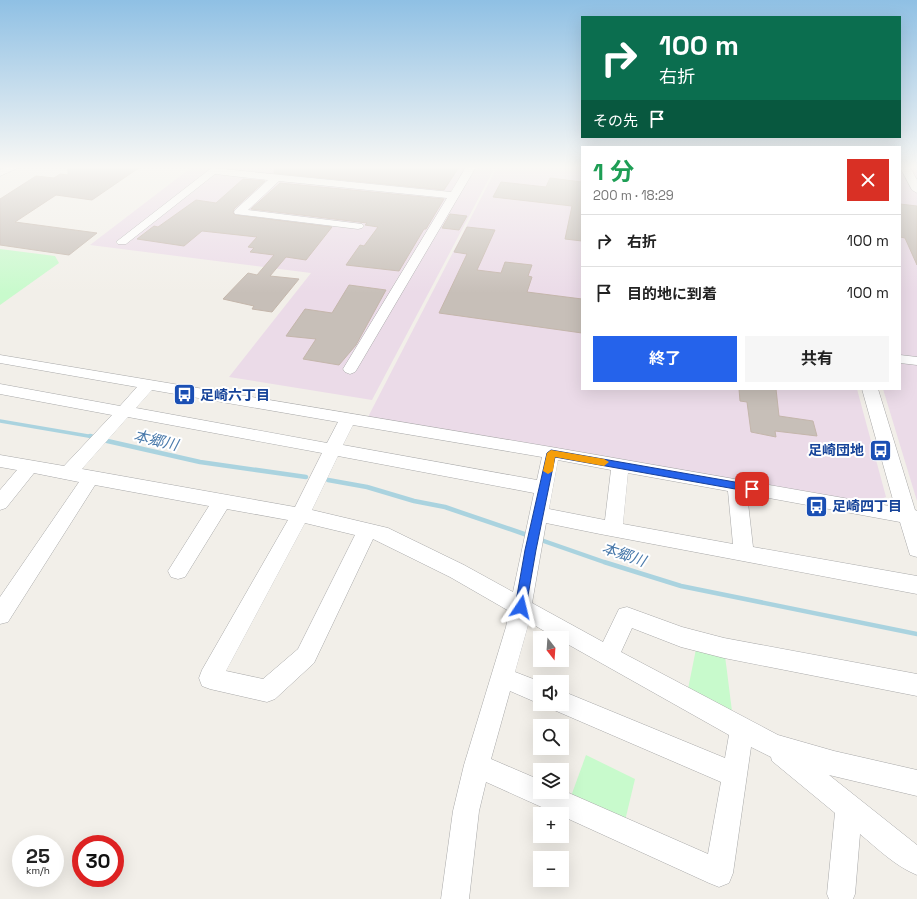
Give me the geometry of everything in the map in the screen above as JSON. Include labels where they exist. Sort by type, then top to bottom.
[{"type":"street","points":[[122,242],[164,209]]},
{"type":"street","points":[[242,209],[239,212],[358,226]]},
{"type":"street","points":[[350,369],[446,209]]},
{"type":"street","points":[[901,358],[917,361]]},
{"type":"street","points":[[0,359],[551,453],[912,517]]},
{"type":"street","points":[[68,473],[149,384]]},
{"type":"street","points":[[0,389],[545,488]]},
{"type":"street","points":[[870,390],[912,517],[917,549]]},
{"type":"street","points":[[348,418],[300,515],[210,678],[268,691],[306,656],[367,530]]},
{"type":"street","points":[[455,899],[466,811],[477,765],[517,627],[551,453]]},
{"type":"street","points":[[0,461],[300,515],[381,533],[411,547],[774,746],[898,848],[917,861]]},
{"type":"street","points":[[613,529],[620,465]]},
{"type":"street","points":[[0,503],[29,467]]},
{"type":"street","points":[[0,615],[91,477]]},
{"type":"street","points":[[737,486],[744,553]]},
{"type":"street","points":[[178,571],[222,501]]},
{"type":"street","points":[[538,520],[613,529],[917,585]]},
{"type":"street","points":[[608,656],[627,616],[681,638],[702,643],[917,685]]},
{"type":"street","points":[[502,677],[533,690]]},
{"type":"street","points":[[569,705],[734,775]]},
{"type":"street","points":[[477,765],[719,873],[742,728]]},
{"type":"street","points":[[774,746],[834,764],[917,782]]},
{"type":"street","points":[[841,894],[849,808]]},
{"type":"shaded area","points":[[137,209],[473,209],[372,400],[229,377],[311,273],[90,245]]},
{"type":"shaded area","points":[[475,209],[581,209],[581,390],[857,390],[886,497],[871,503],[368,417]]},
{"type":"shaded area","points":[[901,209],[917,209],[917,501],[883,390],[901,390]]},
{"type":"green space","points":[[0,249],[55,256],[59,263],[0,305]]},
{"type":"green space","points":[[697,644],[724,648],[733,719],[687,694]]},
{"type":"green space","points":[[586,755],[635,779],[624,825],[570,799]]},
{"type":"building","points":[[0,209],[35,209],[15,222],[97,233],[69,255],[0,245]]},
{"type":"building","points":[[183,209],[234,209],[233,213],[235,215],[332,227],[306,260],[286,257],[270,276],[299,279],[272,312],[252,309],[254,306],[223,299],[248,273],[257,275],[274,255],[250,252],[254,248],[248,247],[257,237],[202,231],[184,246],[137,239],[154,226],[158,227]]},
{"type":"building","points":[[251,209],[438,209],[426,229],[424,229],[399,271],[346,265],[360,245],[364,246],[378,227],[365,225],[367,223]]},
{"type":"building","points":[[571,209],[581,209],[581,241],[565,239]]},
{"type":"building","points":[[901,209],[917,209],[917,265],[905,238],[901,237]]},
{"type":"building","points":[[450,214],[467,216],[459,230],[442,228]]},
{"type":"building","points":[[467,227],[495,230],[477,270],[501,273],[505,262],[532,265],[528,276],[532,277],[527,292],[581,299],[581,333],[439,313],[467,254],[454,252]]},
{"type":"building","points":[[349,285],[386,290],[356,345],[339,365],[303,359],[316,339],[286,336],[305,309],[332,313]]},
{"type":"building","points":[[739,390],[776,390],[779,416],[813,421],[817,436],[775,431],[776,437],[751,432],[747,402],[740,401]]},
{"type":"waterway","name":"本郷川","points":[[0,421],[92,437]]},
{"type":"waterway","name":"本郷川","points":[[92,437],[96,438]]},
{"type":"waterway","name":"本郷川","points":[[103,440],[200,462],[306,477]]},
{"type":"waterway","name":"本郷川","points":[[328,480],[367,487],[414,501],[445,507],[530,536]]},
{"type":"waterway","name":"本郷川","points":[[538,539],[604,562],[681,586],[917,634]]},
{"type":"slow traffic","points":[[548,471],[551,453],[604,462]]},
{"type":"place","name":"足崎六丁目","points":[[185,395]]},
{"type":"place","name":"足崎団地","points":[[880,450]]},
{"type":"place","name":"足崎四丁目","points":[[816,506]]},
{"type":"route","points":[[521,607],[551,453],[752,489]]}]
